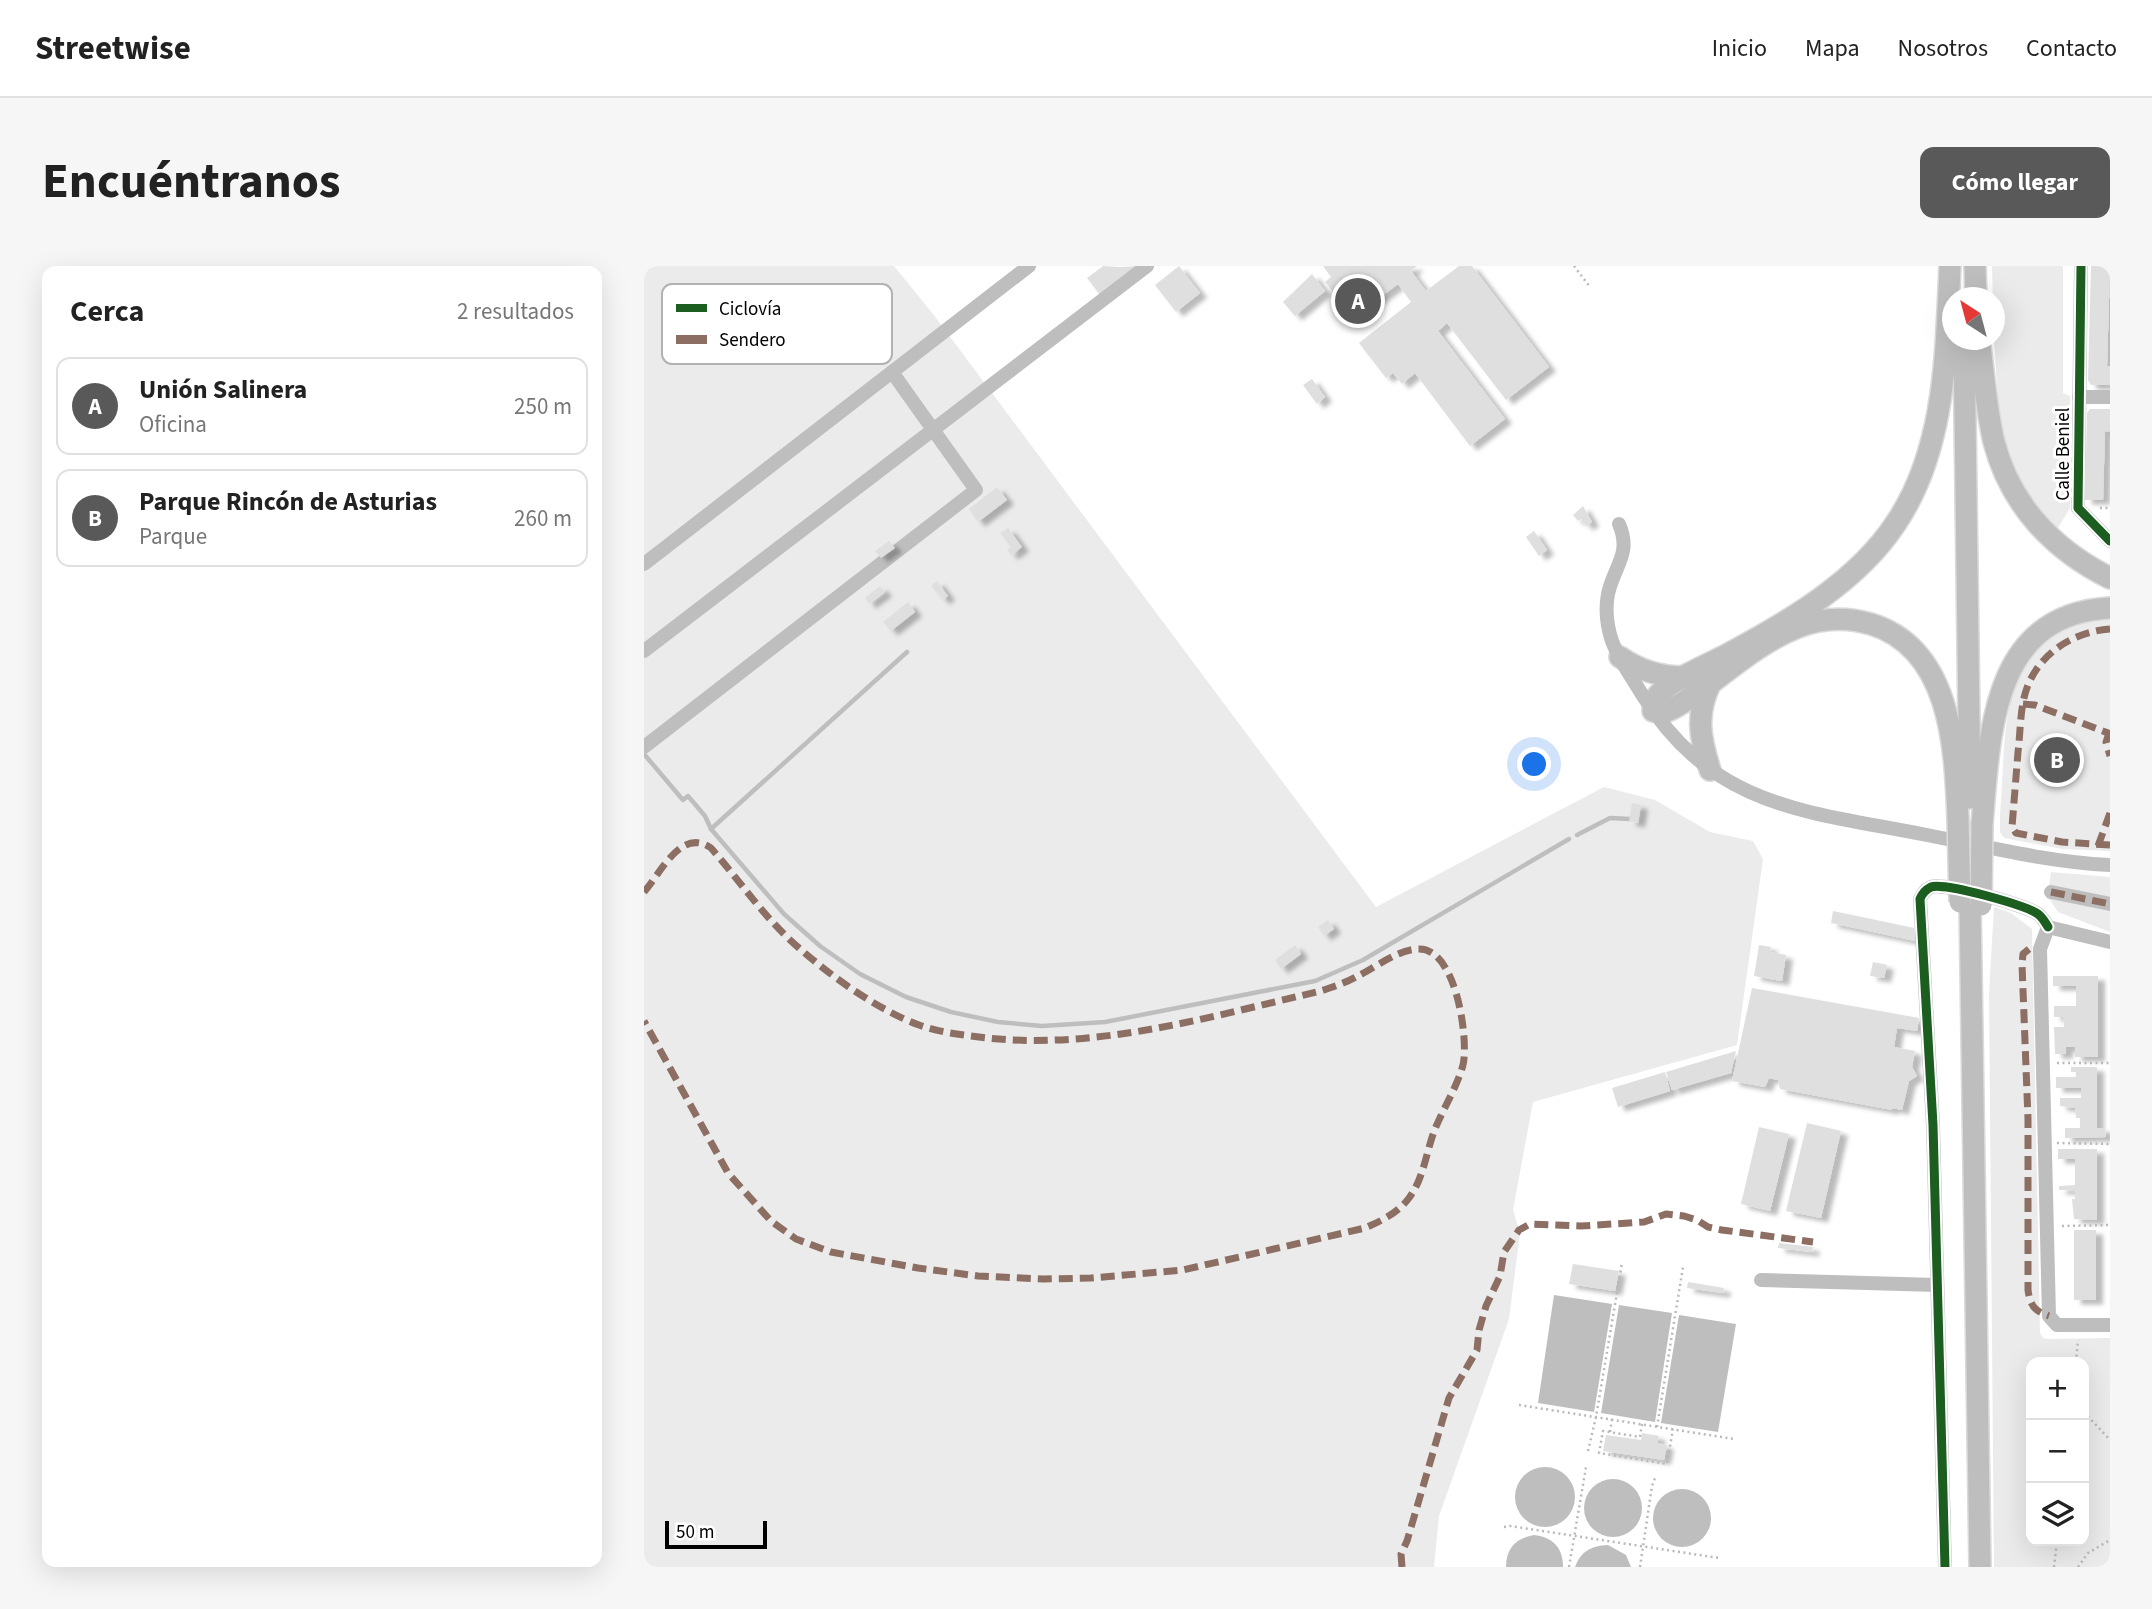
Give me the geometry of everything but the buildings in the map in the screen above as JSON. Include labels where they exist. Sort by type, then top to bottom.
[{"type":"highway","points":[[1950,266],[1947,334],[1935,425],[1921,475],[1897,522],[1878,547],[1832,588],[1783,622],[1660,692],[1655,699],[1653,711],[1665,712],[1674,708],[1754,650],[1814,622],[1851,620],[1889,632],[1921,658],[1938,687],[1970,821]]},
{"type":"highway","points":[[1963,266],[1963,287]]},
{"type":"highway","points":[[1975,266],[1976,287]]},
{"type":"highway","points":[[1964,350],[1970,821],[1968,1097],[1974,1128]]},
{"type":"highway","points":[[1980,350],[1994,441],[2010,485],[2024,508],[2053,541],[2088,567],[2110,578]]},
{"type":"highway","points":[[1970,821],[2001,688],[2011,666],[2027,643],[2048,626],[2075,615],[2110,608]]},
{"type":"highway","points":[[1620,657],[1657,675],[1685,677]]},
{"type":"highway","points":[[1710,771],[1699,723],[1703,697],[1711,682]]},
{"type":"highway","points":[[1970,903],[1980,1567]]},
{"type":"street","points":[[644,651],[1147,266]]},
{"type":"street","name":"Calle Beniel","points":[[2081,266],[2078,508],[2110,541]]},
{"type":"street","points":[[2079,397],[2110,397]]},
{"type":"street","points":[[1619,524],[1625,543],[1624,553],[1612,580],[1606,608],[1613,643],[1653,711],[1679,742],[1710,771],[1749,793],[1788,807],[2011,852],[2110,865]]},
{"type":"street","points":[[1945,1567],[1930,1049],[1920,900],[1929,888],[1935,886],[1955,889],[2006,901],[2035,912],[2048,927],[2110,942]]},
{"type":"street","points":[[2051,892],[2110,904]]},
{"type":"street","points":[[2048,927],[2040,948],[2049,1315],[2054,1323],[2061,1325],[2110,1325]]},
{"type":"street","points":[[1761,1280],[1937,1284]]},
{"type":"street","points":[[2049,1315],[2110,1316]]},
{"type":"path","points":[[1574,266],[1590,287]]},
{"type":"path","points":[[2100,508],[2110,508]]},
{"type":"path","points":[[2053,1063],[2110,1063]]},
{"type":"path","points":[[2045,1143],[2110,1144]]},
{"type":"path","points":[[2058,1226],[2110,1225]]},
{"type":"path","points":[[1588,1451],[1622,1263]]},
{"type":"path","points":[[1657,1426],[1683,1267]]},
{"type":"path","points":[[2076,1357],[2078,1336]]},
{"type":"path","points":[[1519,1405],[1734,1438]]},
{"type":"path","points":[[2089,1417],[2110,1440]]},
{"type":"path","points":[[1610,1432],[1612,1419]]},
{"type":"path","points":[[1642,1424],[1640,1437],[1603,1431],[1599,1453],[1667,1464],[1673,1429]]},
{"type":"path","points":[[1569,1567],[1586,1467]]},
{"type":"path","points":[[1640,1567],[1652,1486],[1656,1478]]},
{"type":"path","points":[[1504,1527],[1719,1558]]},
{"type":"path","points":[[2078,1567],[2088,1553],[2110,1540]]},
{"type":"path","points":[[2054,1567],[2056,1546]]},
{"type":"shaded area","points":[[644,266],[894,266],[933,314],[1376,907],[1604,787],[1655,800],[1710,832],[1753,841],[1763,859],[1737,1045],[1533,1102],[1513,1210],[1520,1233],[1509,1319],[1439,1516],[1434,1567],[644,1567]]},
{"type":"shaded area","points":[[1992,266],[2063,266],[2063,393],[2070,396],[2070,508],[2058,528],[2050,525],[2038,510],[2017,475],[2004,439],[1999,416],[1995,350],[2005,350],[2005,287],[1993,287]]},
{"type":"shaded area","points":[[2110,616],[2110,851],[2062,849],[2004,838],[2000,832],[2000,814],[2004,746],[2014,688],[2026,664],[2045,643],[2072,627]]},
{"type":"shaded area","points":[[2051,872],[2110,877],[2110,932],[2058,912],[2047,899]]},
{"type":"shaded area","points":[[1994,907],[2011,913],[2032,929],[2040,1333],[2043,1338],[2048,1339],[2110,1338],[2110,1567],[1994,1567],[1989,993]]},
{"type":"shaded area","points":[[1554,1295],[1612,1304],[1594,1412],[1538,1403]]},
{"type":"shaded area","points":[[1619,1305],[1672,1313],[1655,1422],[1601,1413]]},
{"type":"shaded area","points":[[1679,1315],[1736,1324],[1718,1432],[1661,1423]]},
{"type":"shaded area","points":[[1545,1467],[1562,1472],[1570,1480],[1575,1497],[1570,1514],[1562,1522],[1545,1527],[1528,1522],[1520,1514],[1515,1497],[1520,1480],[1528,1472]]},
{"type":"shaded area","points":[[1613,1479],[1624,1481],[1637,1492],[1642,1508],[1640,1519],[1629,1532],[1613,1537],[1602,1535],[1589,1524],[1584,1508],[1586,1497],[1597,1484]]},
{"type":"shaded area","points":[[1682,1489],[1693,1491],[1706,1502],[1711,1518],[1709,1529],[1698,1542],[1682,1547],[1671,1545],[1658,1534],[1653,1518],[1655,1507],[1666,1494]]},
{"type":"shaded area","points":[[1534,1535],[1547,1538],[1556,1545],[1563,1567],[1506,1567],[1513,1545]]},
{"type":"shaded area","points":[[1608,1545],[1626,1555],[1631,1567],[1575,1567],[1587,1550]]},
{"type":"waterway","points":[[644,564],[1029,266]]},
{"type":"waterway","points":[[644,747],[976,490],[892,372]]},
{"type":"waterway","points":[[711,829],[907,652]]},
{"type":"waterway","points":[[644,754],[683,800],[688,796],[705,816],[711,829],[784,914],[820,946],[860,974],[906,997],[951,1012],[998,1022],[1042,1026],[1105,1022],[1315,981],[1363,960],[1569,839]]},
{"type":"waterway","points":[[1577,835],[1610,818],[1630,819]]},
{"type":"marked path","points":[[2110,629],[2080,636],[2053,651],[2043,661],[2027,688],[2022,709],[2012,827],[2016,833],[2062,842],[2110,845]]},
{"type":"marked path","points":[[2023,704],[2035,705],[2108,733]]},
{"type":"marked path","points":[[2110,730],[2106,742],[2110,756]]},
{"type":"marked path","points":[[2098,846],[2110,813]]},
{"type":"marked path","points":[[644,892],[673,855],[690,843],[700,843],[711,848],[787,937],[856,992],[903,1019],[919,1025],[944,1032],[987,1038],[1072,1039],[1114,1035],[1197,1020],[1321,991],[1352,979],[1395,955],[1419,949],[1432,953],[1451,978],[1461,1017],[1464,1053],[1463,1065],[1435,1129],[1418,1182],[1405,1203],[1383,1219],[1365,1228],[1183,1270],[1043,1279],[978,1276],[918,1268],[831,1252],[796,1239],[771,1221],[728,1173],[644,1021]]},
{"type":"marked path","points":[[2051,892],[2110,904]]},
{"type":"marked path","points":[[2029,949],[2023,954],[2022,964],[2028,1119],[2028,1290],[2034,1307],[2049,1316]]},
{"type":"marked path","points":[[1402,1567],[1401,1554],[1449,1398],[1477,1350],[1479,1330],[1486,1306],[1500,1276],[1504,1252],[1519,1230],[1530,1224],[1581,1226],[1644,1222],[1666,1214],[1684,1216],[1722,1230],[1813,1242]]},
{"type":"cycle path","points":[[2081,266],[2078,508],[2110,541]]},
{"type":"cycle path","points":[[1945,1567],[1933,1125],[1920,899],[1931,887],[1967,891],[2030,910],[2040,916],[2048,927]]},
{"type":"place","name":"Unión Salinera","points":[[1358,301]]},
{"type":"place","name":"Parque Rincón de Asturias","points":[[2057,760]]}]
